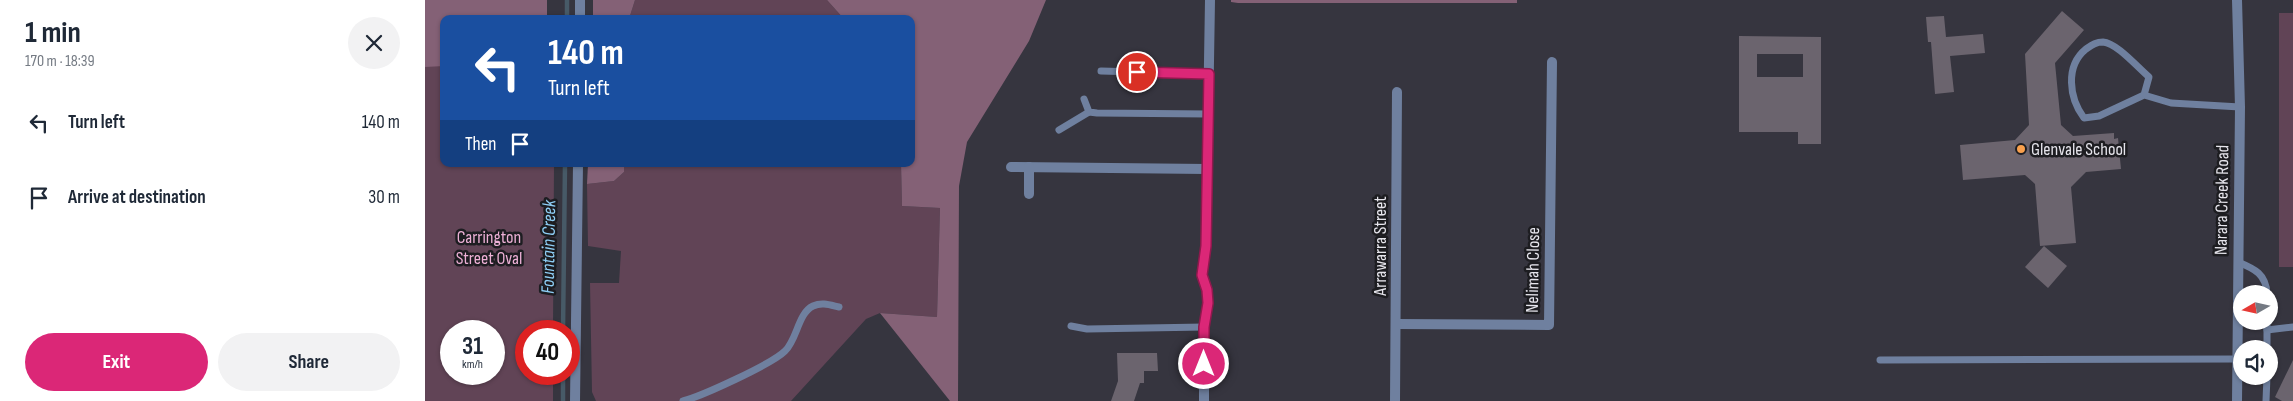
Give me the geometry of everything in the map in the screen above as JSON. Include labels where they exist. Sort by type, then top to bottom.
[{"type":"street","points":[[580,0],[580,15]]},
{"type":"street","points":[[1204,401],[1204,327],[1208,303],[1207,290],[1202,275],[1206,246],[1210,0]]},
{"type":"street","name":"Narara Creek Road","points":[[2237,0],[2240,107],[2237,340]]},
{"type":"street","name":"Nelimah Close","points":[[1396,324],[1549,325],[1552,62]]},
{"type":"street","name":"Arrawarra Street","points":[[1395,401],[1397,92]]},
{"type":"street","points":[[575,401],[578,167]]},
{"type":"street","points":[[1029,167],[1029,194]]},
{"type":"street","points":[[1011,168],[1207,169]]},
{"type":"street","name":"Narara Creek Road","points":[[2237,385],[2237,401]]},
{"type":"lane","points":[[2144,95],[2149,77],[2117,49],[2105,42],[2094,43],[2082,53],[2071,69],[2077,109],[2084,118],[2099,116],[2144,95],[2171,103],[2240,107]]},
{"type":"lane","points":[[1101,71],[1209,74]]},
{"type":"lane","points":[[1084,99],[1089,112]]},
{"type":"lane","points":[[1059,130],[1089,112],[1208,114]]},
{"type":"lane","points":[[2238,262],[2260,272],[2266,285]]},
{"type":"lane","points":[[683,401],[772,361],[785,351],[805,313],[812,306],[823,303],[839,307]]},
{"type":"lane","points":[[1071,326],[1087,329],[1204,327]]},
{"type":"lane","points":[[2278,329],[2293,327]]},
{"type":"lane","points":[[2267,330],[2267,340]]},
{"type":"lane","points":[[1880,360],[2233,359]]},
{"type":"lane","points":[[2266,401],[2267,385]]},
{"type":"green space","points":[[635,0],[827,0],[840,15],[630,15]]},
{"type":"green space","points":[[2279,13],[2293,13],[2293,267],[2279,267]]},
{"type":"green space","name":"Carrington Street Oval","points":[[440,64],[440,167],[554,167],[553,320],[515,320],[515,385],[553,385],[553,401],[425,401],[425,65]]},
{"type":"green space","points":[[624,167],[901,167],[902,206],[940,208],[937,317],[880,313],[866,319],[791,401],[596,401],[592,392],[590,283],[619,283],[621,251],[588,246],[587,184],[614,181],[624,172]]},
{"type":"shaded area","points":[[425,0],[547,0],[547,15],[440,15],[440,66],[425,67]]},
{"type":"shaded area","points":[[593,0],[635,0],[630,15],[593,15]]},
{"type":"shaded area","points":[[827,0],[1046,0],[1029,41],[967,142],[959,186],[958,401],[950,401],[880,313],[937,317],[940,208],[902,206],[901,167],[915,167],[915,15],[840,15]]},
{"type":"shaded area","points":[[1231,0],[1517,0],[1517,3],[1238,3],[1231,2]]},
{"type":"shaded area","points":[[588,167],[624,167],[624,172],[614,181],[587,184]]},
{"type":"building","points":[[2062,11],[2084,30],[2055,63],[2061,125],[2073,136],[2114,133],[2114,139],[2118,138],[2121,169],[2086,172],[2071,187],[2076,243],[2040,246],[2035,184],[2025,175],[1963,180],[1960,145],[2015,140],[2029,125],[2025,54]]},
{"type":"building","points":[[1944,16],[1946,37],[1983,34],[1985,53],[1950,56],[1954,92],[1935,94],[1931,42],[1928,42],[1926,17]]},
{"type":"building","points":[[1739,36],[1821,37],[1821,144],[1798,144],[1798,132],[1739,132]],"holes":[[[1757,54],[1803,54],[1803,77],[1757,77]]]},
{"type":"building","points":[[2044,246],[2067,266],[2048,288],[2025,267]]},
{"type":"building","points":[[1117,353],[1157,353],[1158,371],[1144,371],[1144,383],[1140,383],[1134,401],[1111,401],[1118,381]]},
{"type":"building","points":[[2293,360],[2293,401],[2282,401],[2275,397]]},
{"type":"waterway","name":"Fountain Creek","points":[[567,0],[567,15]]},
{"type":"waterway","name":"Fountain Creek","points":[[563,320],[565,167]]},
{"type":"waterway","name":"Fountain Creek","points":[[563,385],[563,401]]},
{"type":"place","name":"Glenvale School","points":[[2021,149]]},
{"type":"route","points":[[1137,72],[1209,74],[1206,246],[1202,275],[1207,290],[1208,303],[1204,327],[1204,364]]}]
